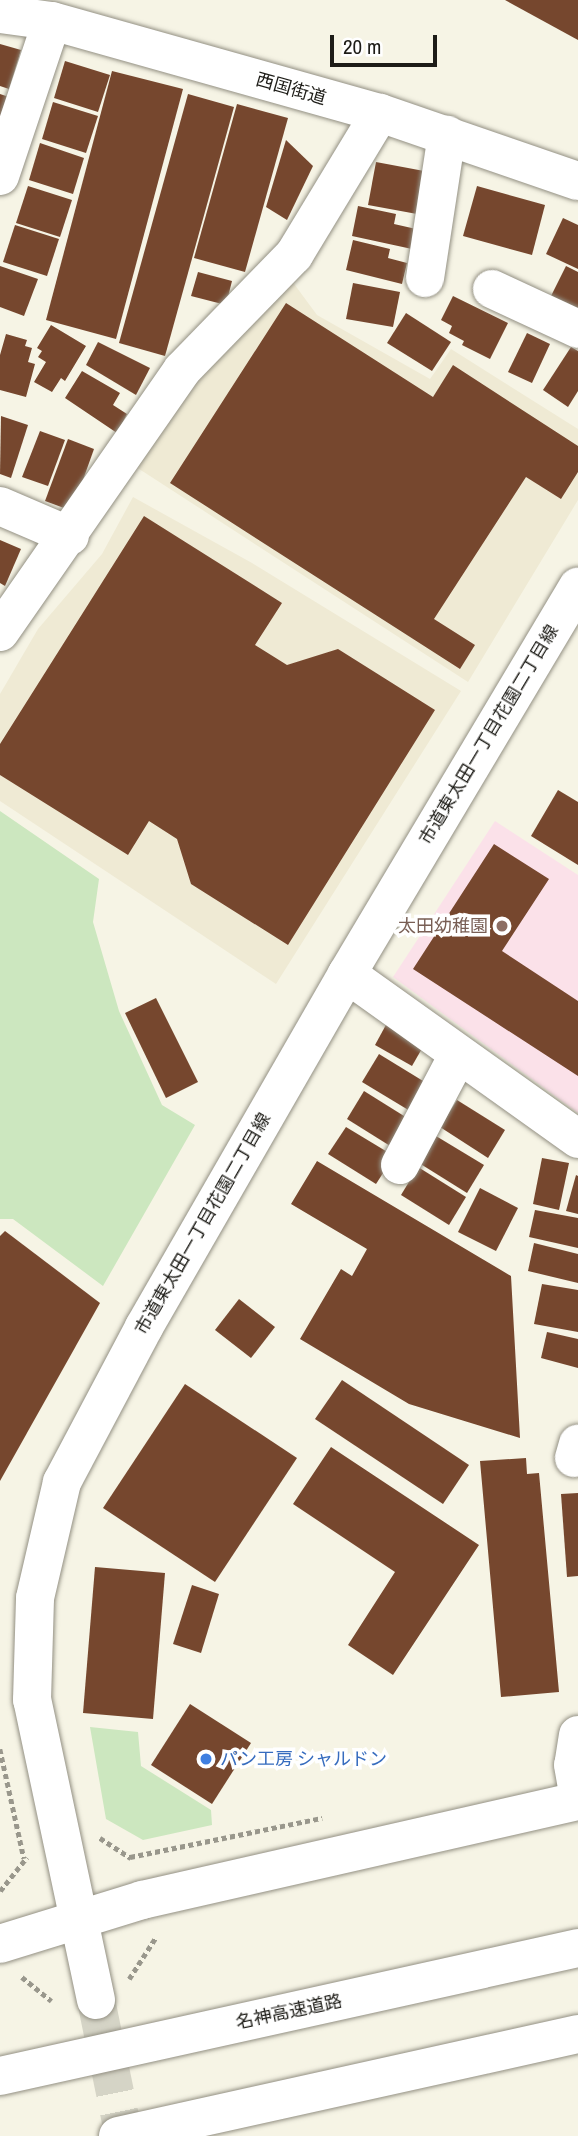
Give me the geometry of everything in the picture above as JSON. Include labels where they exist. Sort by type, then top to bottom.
[{"type":"main road","name":"西国街道","points":[[0,14],[52,21],[380,113],[578,181]]},
{"type":"main road","points":[[0,176],[52,21]]},
{"type":"main road","points":[[0,632],[199,349],[294,255],[380,113]]},
{"type":"main road","points":[[425,278],[447,135]]},
{"type":"main road","points":[[492,289],[578,329]]},
{"type":"main road","points":[[0,506],[69,536]]},
{"type":"main road","name":"市道東太田一丁目花園二丁目線","points":[[96,2000],[34,1712],[16,1642],[62,1482],[144,1327],[347,974],[577,591]]},
{"type":"main road","points":[[347,974],[578,1139]]},
{"type":"main road","points":[[400,1165],[458,1055]]},
{"type":"main road","points":[[578,1735],[573,1765],[578,1794]]},
{"type":"main road","points":[[0,1944],[142,1900],[578,1801]]},
{"type":"main road","name":"名神高速道路","points":[[0,2076],[578,1948]]},
{"type":"main road","points":[[118,2136],[578,2034]]},
{"type":"path","points":[[0,1749],[24,1858],[0,1891]]},
{"type":"path","points":[[101,1838],[131,1857]]},
{"type":"path","points":[[128,1980],[153,1938]]},
{"type":"path","points":[[24,1982],[52,2001]]},
{"type":"shaded area","points":[[289,277],[317,315],[430,379],[451,349],[578,429],[578,500],[468,682],[133,465],[180,387]]},
{"type":"shaded area","points":[[133,497],[252,563],[461,691],[276,984],[0,801],[0,694],[38,629],[102,554]]},
{"type":"shaded area","name":"太田幼稚園","points":[[495,821],[578,875],[578,1113],[393,977]]},
{"type":"green space","points":[[0,811],[99,879],[93,922],[119,1011],[162,1105],[195,1125],[103,1286],[13,1219],[0,1219]]},
{"type":"green space","points":[[90,1727],[138,1732],[141,1766],[211,1810],[212,1825],[143,1840],[106,1819]]},
{"type":"building","points":[[505,0],[578,0],[578,40]]},
{"type":"building","points":[[0,44],[21,50],[9,89],[0,86]]},
{"type":"building","points":[[65,61],[110,75],[98,112],[54,98]]},
{"type":"building","points":[[112,71],[183,89],[116,339],[46,320]]},
{"type":"building","points":[[0,94],[12,98],[0,132]]},
{"type":"building","points":[[188,94],[234,107],[165,356],[119,343]]},
{"type":"building","points":[[53,102],[98,116],[86,153],[42,139]]},
{"type":"building","points":[[237,104],[288,118],[245,272],[194,258]]},
{"type":"building","points":[[286,140],[313,166],[287,220],[266,207]]},
{"type":"building","points":[[40,143],[84,158],[73,194],[29,180]]},
{"type":"building","points":[[376,162],[424,171],[417,214],[368,205]]},
{"type":"building","points":[[28,186],[72,200],[60,237],[16,223]]},
{"type":"building","points":[[477,186],[545,205],[532,255],[463,236]]},
{"type":"building","points":[[358,206],[396,214],[394,224],[416,229],[412,249],[352,236]]},
{"type":"building","points":[[563,218],[578,225],[578,269],[546,254]]},
{"type":"building","points":[[15,225],[59,239],[47,276],[3,262]]},
{"type":"building","points":[[353,240],[390,249],[388,258],[407,263],[402,284],[346,270]]},
{"type":"building","points":[[0,266],[38,279],[24,316],[0,307]]},
{"type":"building","points":[[566,266],[578,272],[578,309],[551,296]]},
{"type":"building","points":[[198,272],[232,281],[226,305],[191,296]]},
{"type":"building","points":[[353,283],[400,292],[393,327],[346,319]]},
{"type":"building","points":[[453,296],[508,323],[490,359],[462,345],[464,341],[449,333],[452,326],[441,320]]},
{"type":"building","points":[[286,303],[433,397],[453,365],[578,446],[578,472],[561,499],[526,477],[434,619],[475,645],[460,669],[170,483]]},
{"type":"building","points":[[406,313],[451,342],[432,371],[387,343]]},
{"type":"building","points":[[51,325],[86,346],[65,381],[61,378],[52,392],[34,382],[46,362],[38,357],[42,351],[37,348]]},
{"type":"building","points":[[527,333],[550,344],[532,383],[508,372]]},
{"type":"building","points":[[6,334],[27,340],[25,346],[32,348],[28,362],[35,364],[26,397],[0,390],[0,355]]},
{"type":"building","points":[[98,342],[150,368],[136,395],[86,365]]},
{"type":"building","points":[[571,347],[578,351],[578,391],[568,407],[543,390]]},
{"type":"building","points":[[82,371],[120,393],[113,405],[127,414],[117,433],[65,398]]},
{"type":"building","points":[[1,416],[28,425],[11,478],[0,474]]},
{"type":"building","points":[[40,431],[65,440],[48,486],[22,477]]},
{"type":"building","points":[[68,439],[94,449],[72,511],[45,501]]},
{"type":"building","points":[[144,516],[282,603],[255,645],[287,665],[338,649],[435,710],[288,945],[191,884],[177,839],[149,821],[128,855],[0,775],[0,744]]},
{"type":"building","points":[[0,540],[21,549],[5,586],[0,583]]},
{"type":"building","points":[[558,790],[578,802],[578,865],[531,836]]},
{"type":"building","points":[[494,844],[549,879],[502,951],[578,1001],[578,1076],[413,969]]},
{"type":"building","points":[[156,998],[198,1082],[166,1098],[125,1013]]},
{"type":"building","points":[[387,1023],[424,1045],[412,1066],[375,1045]]},
{"type":"building","points":[[379,1054],[428,1084],[410,1111],[362,1082]]},
{"type":"building","points":[[364,1091],[412,1121],[395,1149],[347,1119]]},
{"type":"building","points":[[457,1100],[505,1130],[488,1158],[440,1127]]},
{"type":"building","points":[[346,1127],[394,1156],[376,1184],[328,1154]]},
{"type":"building","points":[[436,1136],[484,1165],[467,1193],[419,1163]]},
{"type":"building","points":[[542,1158],[569,1163],[559,1210],[533,1204]]},
{"type":"building","points":[[317,1161],[511,1276],[520,1438],[409,1404],[300,1339],[341,1269],[352,1276],[367,1249],[291,1204]]},
{"type":"building","points":[[418,1167],[466,1197],[449,1225],[401,1195]]},
{"type":"building","points":[[576,1175],[578,1176],[578,1214],[566,1211]]},
{"type":"building","points":[[480,1188],[518,1208],[496,1251],[458,1232]]},
{"type":"building","points":[[535,1210],[578,1218],[578,1248],[529,1237]]},
{"type":"building","points":[[5,1231],[100,1303],[0,1481],[0,1236]]},
{"type":"building","points":[[534,1243],[578,1254],[578,1283],[528,1271]]},
{"type":"building","points":[[542,1284],[578,1290],[578,1332],[534,1324]]},
{"type":"building","points":[[239,1299],[275,1327],[251,1358],[215,1330]]},
{"type":"building","points":[[547,1332],[578,1339],[578,1368],[541,1358]]},
{"type":"building","points":[[342,1380],[469,1465],[443,1504],[315,1419]]},
{"type":"building","points":[[185,1384],[297,1458],[215,1582],[103,1508]]},
{"type":"building","points":[[331,1447],[479,1545],[393,1675],[348,1645],[395,1572],[293,1504]]},
{"type":"building","points":[[526,1458],[527,1474],[539,1473],[559,1692],[501,1697],[480,1461]]},
{"type":"building","points":[[578,1493],[578,1576],[567,1577],[561,1494]]},
{"type":"building","points":[[95,1567],[165,1573],[153,1719],[83,1713]]},
{"type":"building","points":[[192,1585],[219,1594],[201,1653],[173,1644]]},
{"type":"building","points":[[190,1704],[251,1743],[212,1804],[151,1765]]},
{"type":"tunnel","points":[[96,2000],[124,2136]]},
{"type":"place","name":"太田幼稚園","points":[[502,926]]},
{"type":"place","name":"パン工房 シャルドン","points":[[206,1759]]}]
